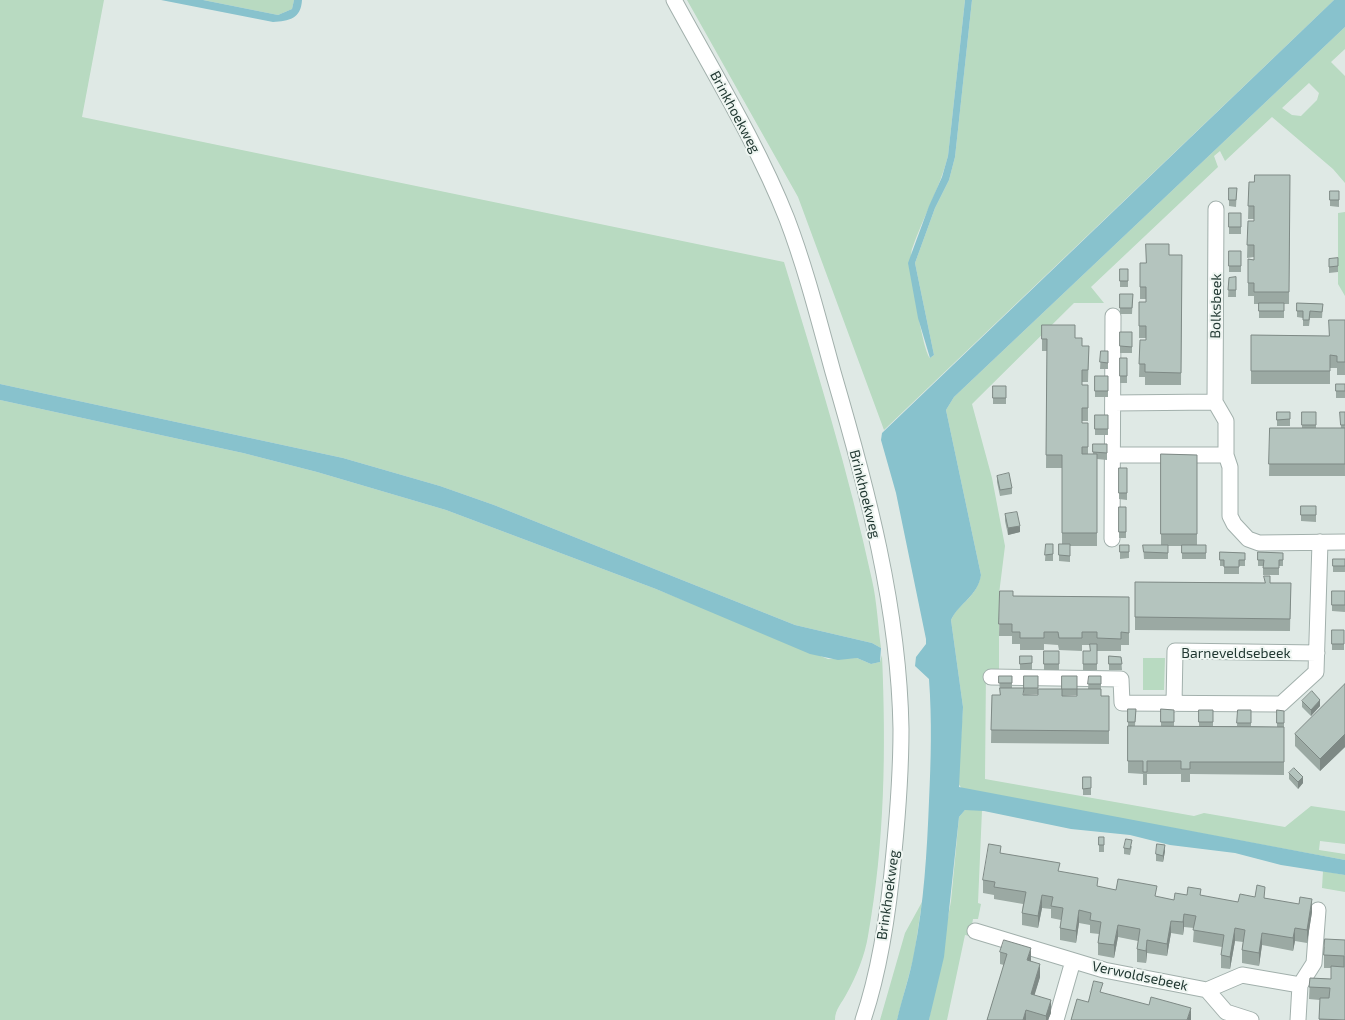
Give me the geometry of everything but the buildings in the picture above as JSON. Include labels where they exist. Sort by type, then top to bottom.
[{"type":"street","name":"Brinkhoekweg","points":[[674,0],[751,141],[787,219],[801,258],[850,429],[869,503],[886,587],[896,658],[901,729],[898,811],[890,893],[872,994],[863,1020]]},
{"type":"street","name":"Bolksbeek","points":[[1216,209],[1215,402],[1226,421],[1226,455],[1230,467],[1230,516],[1234,524],[1248,538],[1258,543],[1345,542]]},
{"type":"street","points":[[1112,539],[1113,316]]},
{"type":"street","points":[[1113,402],[1215,402]]},
{"type":"street","points":[[1112,455],[1226,455]]},
{"type":"street","points":[[990,677],[1121,679],[1122,703],[1281,704],[1316,672],[1320,542]]},
{"type":"street","name":"Barneveldsebeek","points":[[1174,704],[1175,651],[1317,654]]},
{"type":"street","points":[[1298,1020],[1300,985],[1314,963],[1318,910]]},
{"type":"street","name":"Verwoldsebeek","points":[[975,931],[1104,970],[1207,990],[1242,975],[1300,985]]},
{"type":"street","name":"Verwoldsebeek","points":[[1056,1020],[1073,960]]},
{"type":"street","name":"Verwoldsebeek","points":[[1207,990],[1226,1012],[1251,1020]]},
{"type":"green space","points":[[0,0],[104,0],[82,117],[784,262],[853,500],[874,588],[881,648],[872,643],[795,625],[494,505],[440,486],[343,458],[0,384]]},
{"type":"green space","points":[[203,0],[294,0],[292,9],[278,15]]},
{"type":"green space","points":[[687,0],[965,0],[948,156],[941,180],[912,249],[911,257],[916,305],[923,339],[930,358],[934,355],[915,263],[935,208],[949,180],[955,157],[972,0],[1334,0],[884,430],[798,197]]},
{"type":"green space","points":[[1345,27],[1345,49],[1331,62],[1345,76],[1345,183],[1333,169],[1272,117],[1225,161],[1220,151],[1214,156],[1218,167],[1091,287],[1104,303],[1074,303],[972,404],[992,478],[1005,546],[999,594],[999,670],[986,670],[985,779],[1194,816],[1204,813],[1285,827],[1311,806],[1345,811],[1345,844],[1320,841],[1319,850],[1345,854],[1345,860],[962,789],[958,783],[963,707],[951,620],[959,608],[972,595],[981,575],[946,410],[954,397]],"holes":[[[1309,83],[1319,93],[1317,100],[1301,116],[1292,115],[1282,108]]]},
{"type":"green space","points":[[1345,212],[1345,296],[1338,284],[1338,213]]},
{"type":"green space","points":[[0,400],[243,453],[317,472],[446,510],[656,589],[828,659],[857,658],[871,664],[880,662],[882,655],[884,725],[883,796],[874,901],[867,943],[854,980],[837,1009],[835,1020],[0,1020]]},
{"type":"green space","points":[[1143,658],[1165,658],[1164,690],[1143,690]]},
{"type":"green space","points":[[965,810],[982,810],[978,903],[981,904],[978,919],[973,919],[970,936],[965,935],[947,1020],[929,1020],[951,901],[959,817]]},
{"type":"green space","points":[[1323,871],[1345,875],[1345,892],[1322,888]]},
{"type":"green space","points":[[922,902],[914,956],[897,1020],[880,1020],[905,933]]},
{"type":"water","points":[[161,0],[203,0],[278,15],[292,9],[294,0],[302,0],[297,15],[289,20],[273,22]]},
{"type":"water","points":[[965,0],[972,0],[955,157],[949,180],[935,208],[915,263],[934,355],[930,358],[918,318],[908,263],[942,177],[948,156]]},
{"type":"water","points":[[1334,0],[1345,0],[1345,27],[954,397],[946,410],[981,575],[972,594],[951,620],[963,707],[959,787],[1345,860],[1345,875],[1281,865],[1235,853],[1170,845],[1130,835],[1071,829],[984,811],[965,810],[959,817],[944,957],[929,1020],[897,1020],[912,962],[923,896],[930,786],[931,710],[929,679],[915,666],[916,657],[926,644],[926,639],[896,493],[881,440],[882,433]]},
{"type":"water","points":[[0,384],[343,458],[440,486],[494,505],[795,625],[872,643],[881,648],[880,662],[871,664],[857,658],[838,660],[810,654],[656,589],[446,510],[317,472],[243,453],[0,400]]}]
